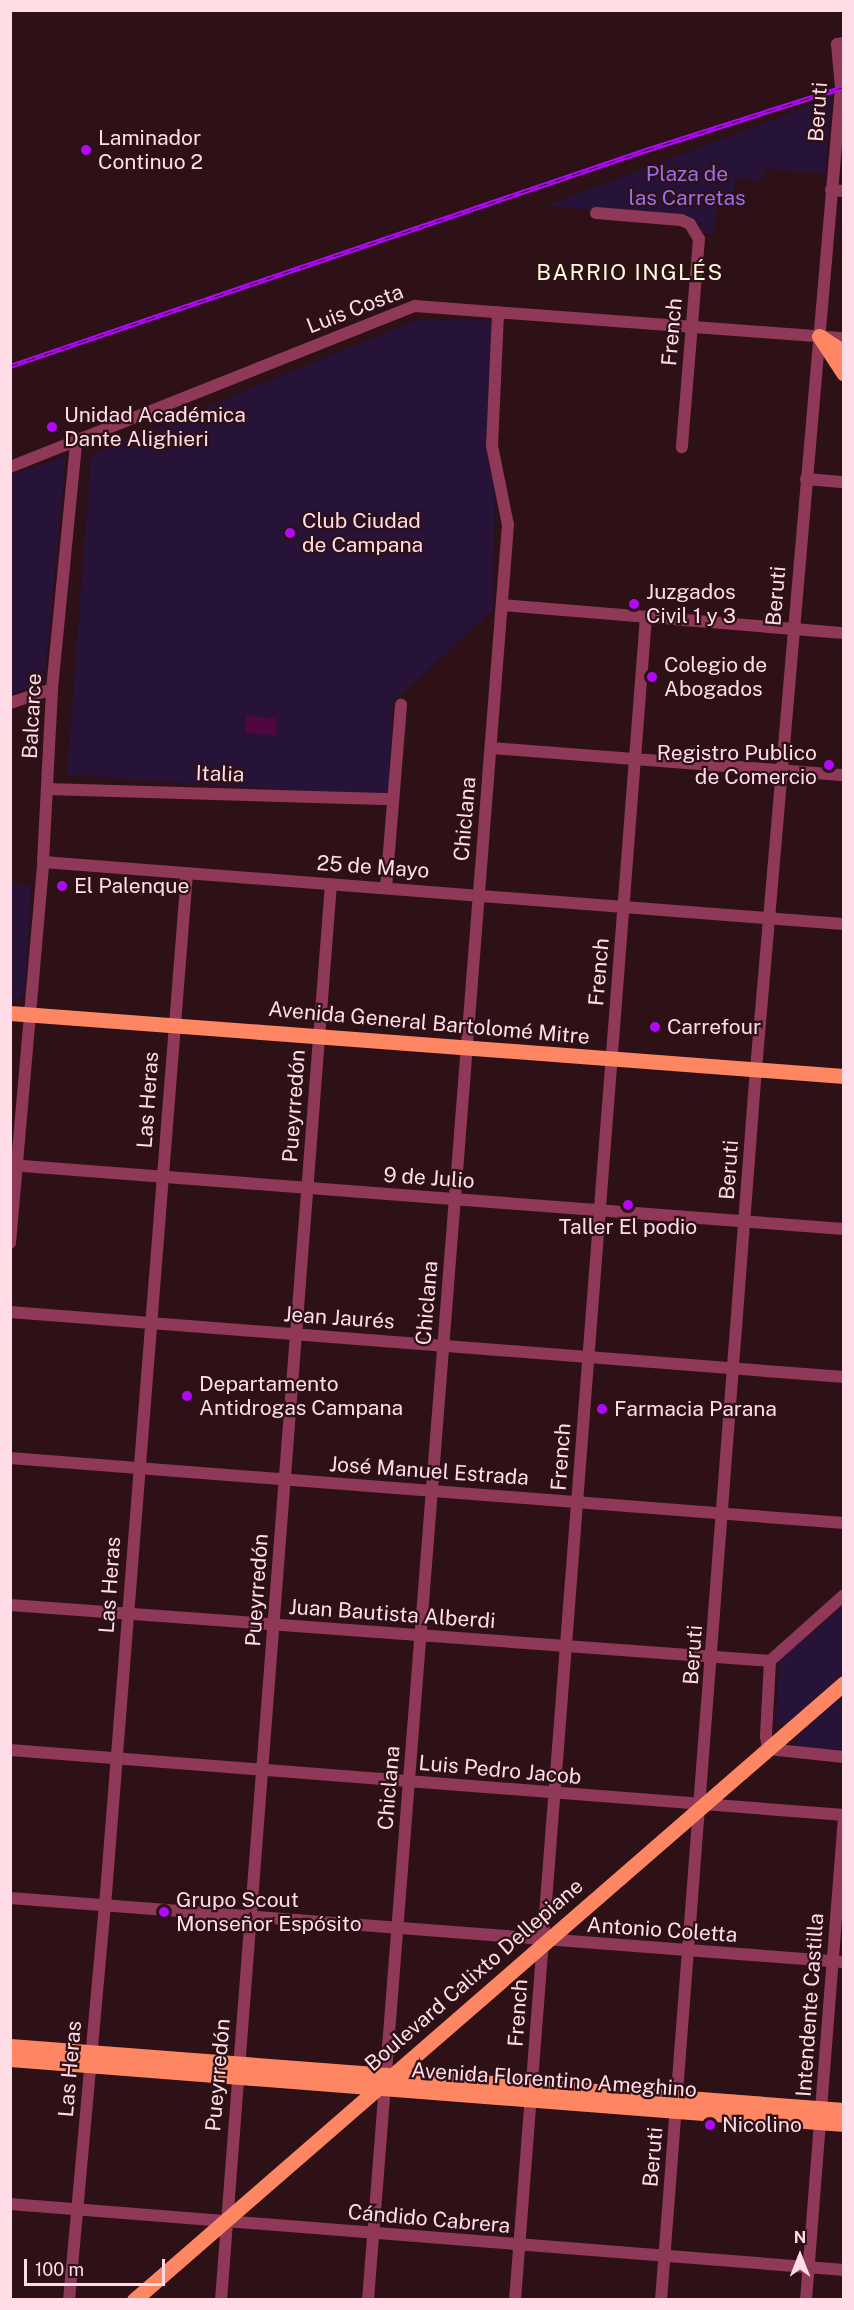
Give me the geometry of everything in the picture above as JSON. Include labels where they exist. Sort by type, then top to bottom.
[{"type":"main road","points":[[819,336],[843,351]]},
{"type":"main road","points":[[819,336],[843,374]]},
{"type":"main road","name":"Avenida General Bartolomé Mitre","points":[[10,1014],[174,1023],[843,1076]]},
{"type":"main road","name":"Boulevard Calixto Dellepiane","points":[[134,2300],[843,1683]]},
{"type":"main road","name":"Avenida Florentino Ameghino","points":[[10,2046],[90,2058],[531,2093],[820,2115],[843,2110]]},
{"type":"main road","name":"Avenida Florentino Ameghino","points":[[10,2059],[90,2058]]},
{"type":"main road","name":"Avenida Florentino Ameghino","points":[[820,2115],[843,2124]]},
{"type":"street","name":"Beruti","points":[[661,2300],[702,1807],[756,1069],[819,336],[837,190],[842,102],[840,44]]},
{"type":"street","name":"French","points":[[596,213],[681,220],[690,224],[699,239],[700,252],[682,447]]},
{"type":"street","name":"Luis Costa","points":[[10,467],[76,443],[403,309],[426,306],[843,338]]},
{"type":"street","name":"Chiclana","points":[[368,2300],[508,525],[492,446],[498,312]]},
{"type":"street","name":"Balcarce","points":[[10,1243],[14,1165],[43,862],[52,689],[76,443]]},
{"type":"street","points":[[806,479],[843,482]]},
{"type":"street","points":[[502,605],[843,633]]},
{"type":"street","name":"French","points":[[515,2300],[646,618]]},
{"type":"street","points":[[10,703],[52,689]]},
{"type":"street","points":[[386,888],[401,705]]},
{"type":"street","points":[[490,748],[843,775]]},
{"type":"street","name":"Italia","points":[[47,789],[392,799]]},
{"type":"street","name":"25 de Mayo","points":[[43,862],[843,924]]},
{"type":"street","name":"Las Heras","points":[[69,2300],[105,1906],[174,1023],[188,873]]},
{"type":"street","name":"Pueyrredón","points":[[221,2300],[330,884]]},
{"type":"street","name":"9 de Julio","points":[[14,1165],[843,1230]]},
{"type":"street","name":"Jean Jaurés","points":[[10,1312],[843,1377]]},
{"type":"street","name":"José Manuel Estrada","points":[[10,1458],[843,1523]]},
{"type":"street","points":[[843,1595],[770,1661],[768,1749],[843,1757]]},
{"type":"street","name":"Juan Bautista Alberdi","points":[[10,1605],[770,1661]]},
{"type":"street","name":"Luis Pedro Jacob","points":[[10,1750],[702,1807],[843,1815]]},
{"type":"street","name":"Intendente Castilla","points":[[806,2300],[820,2115],[838,1962],[843,1821]]},
{"type":"street","name":"Antonio Coletta","points":[[10,1898],[543,1942],[838,1962]]},
{"type":"street","name":"Cándido Cabrera","points":[[10,2204],[843,2270]]},
{"type":"green space","name":"Plaza de las Carretas","points":[[832,97],[825,173],[765,169],[763,180],[735,178],[734,195],[718,194],[713,234],[703,233],[699,223],[684,217],[546,206]]},
{"type":"green space","name":"Club Ciudad de Campana","points":[[418,319],[498,321],[493,610],[393,702],[388,797],[67,775],[91,455]]},
{"type":"green space","points":[[66,456],[44,683],[11,694],[11,475]]},
{"type":"green space","points":[[11,884],[31,886],[25,993],[17,1002],[11,1002]]},
{"type":"green space","points":[[843,1605],[843,1674],[787,1724],[776,1725],[779,1661]]},
{"type":"green space","points":[[843,1694],[843,1751],[798,1747],[796,1735]]},
{"type":"shaded area","points":[[246,716],[277,718],[276,735],[245,733]]},
{"type":"railway","points":[[10,366],[646,150],[844,87]]},
{"type":"place","name":"Laminador Continuo 2","points":[[86,150]]},
{"type":"place","name":"Unidad Académica Dante Alighieri","points":[[52,427]]},
{"type":"place","name":"Club Ciudad de Campana","points":[[290,533]]},
{"type":"place","name":"Juzgados Civil 1 y 3","points":[[634,604]]},
{"type":"place","name":"Colegio de Abogados","points":[[652,677]]},
{"type":"place","name":"Registro Publico de Comercio","points":[[829,765]]},
{"type":"place","name":"El Palenque","points":[[62,886]]},
{"type":"place","name":"Carrefour","points":[[655,1027]]},
{"type":"place","name":"Taller El podio","points":[[628,1205]]},
{"type":"place","name":"Departamento Antidrogas Campana","points":[[187,1396]]},
{"type":"place","name":"Farmacia Parana","points":[[602,1409]]},
{"type":"place","name":"Grupo Scout Monseñor Espósito","points":[[164,1912]]},
{"type":"place","name":"Nicolino","points":[[710,2125]]},
{"type":"district","name":"BARRIO INGLÉS","points":[[630,273]]}]
